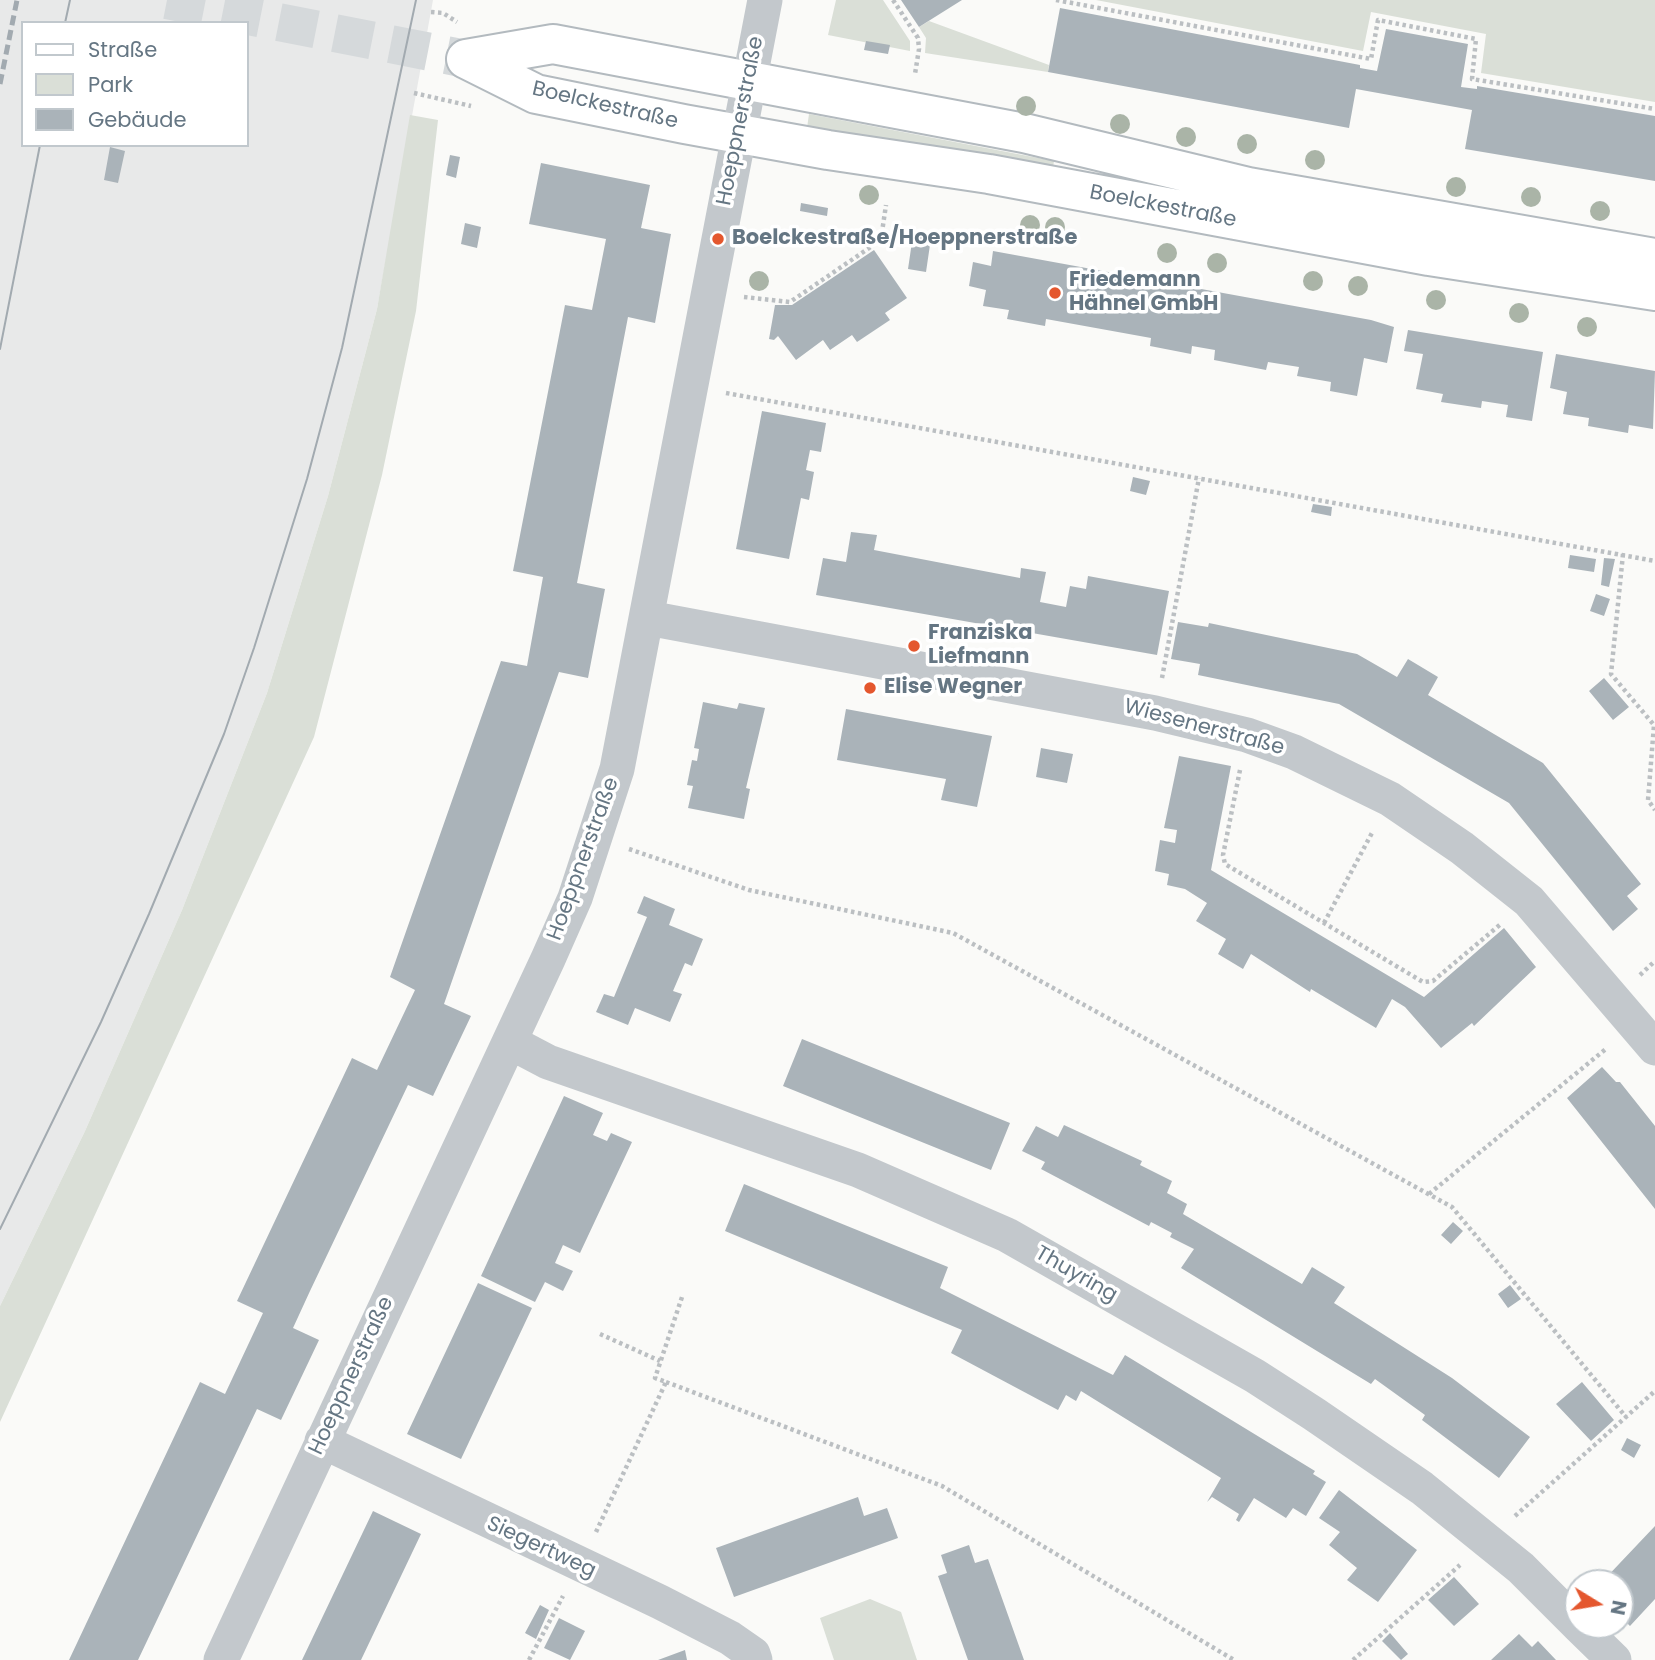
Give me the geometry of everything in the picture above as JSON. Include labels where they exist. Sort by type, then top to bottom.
[{"type":"main road","name":"Boelckestraße","points":[[1655,258],[1248,187],[1024,133],[553,44],[466,59],[536,94],[738,134],[989,174],[1429,256],[1655,291]]},
{"type":"street","name":"Hoeppnerstraße","points":[[221,1660],[575,898],[617,769],[765,0]]},
{"type":"street","name":"Wiesenerstraße","points":[[648,618],[1155,713],[1247,735],[1294,752],[1390,799],[1462,848],[1529,901],[1655,1048]]},
{"type":"street","name":"Thuyring","points":[[510,1042],[548,1062],[858,1170],[1007,1235],[1255,1376],[1324,1421],[1422,1488],[1521,1568],[1564,1611]]},
{"type":"street","name":"Siegertweg","points":[[322,1441],[660,1602],[730,1638],[753,1654],[755,1660]]},
{"type":"street","name":"Thuyring","points":[[1592,1639],[1614,1660]]},
{"type":"path","points":[[893,0],[918,38],[915,74]]},
{"type":"path","points":[[1056,0],[1371,59],[1378,20],[1476,39],[1472,79],[1655,109]]},
{"type":"path","points":[[431,12],[443,13],[453,20]]},
{"type":"path","points":[[744,297],[790,302],[872,246],[882,232],[886,205]]},
{"type":"path","points":[[725,393],[1655,561]]},
{"type":"path","points":[[1161,683],[1199,478]]},
{"type":"path","points":[[1623,554],[1611,674],[1654,725],[1648,800],[1655,810]]},
{"type":"path","points":[[1241,765],[1223,855],[1226,864],[1423,982],[1433,981],[1505,920]]},
{"type":"path","points":[[1324,923],[1378,823]]},
{"type":"path","points":[[629,849],[749,890],[953,933],[1452,1207],[1626,1417]]},
{"type":"path","points":[[1429,1194],[1611,1045]]},
{"type":"path","points":[[682,1294],[655,1377],[942,1486],[1234,1660]]},
{"type":"path","points":[[600,1334],[660,1361]]},
{"type":"path","points":[[590,1545],[666,1382]]},
{"type":"path","points":[[1505,1525],[1655,1391]]},
{"type":"path","points":[[1353,1660],[1468,1557]]},
{"type":"path","points":[[529,1660],[568,1587]]},
{"type":"shaded area","points":[[0,0],[433,0],[377,309],[328,496],[267,693],[182,910],[85,1131],[0,1306]]},
{"type":"green space","points":[[836,0],[883,0],[910,41],[910,51],[828,35]]},
{"type":"green space","points":[[1096,0],[1655,0],[1655,102],[1481,73],[1486,34],[1371,12],[1363,51]]},
{"type":"green space","points":[[929,21],[1049,65],[1048,72],[925,53],[926,38],[919,27]]},
{"type":"green space","points":[[809,114],[1054,161],[1052,174],[807,128]]},
{"type":"green space","points":[[410,115],[438,120],[416,311],[382,475],[314,737],[0,1422],[0,1306],[85,1131],[182,910],[267,693],[328,496],[377,309]]},
{"type":"green space","points":[[870,1599],[901,1612],[917,1660],[834,1660],[820,1618]]},
{"type":"building","points":[[901,0],[962,0],[919,27]]},
{"type":"building","points":[[1060,8],[1360,65],[1360,68],[1377,71],[1386,29],[1468,44],[1461,87],[1477,89],[1477,86],[1655,116],[1655,181],[1465,149],[1472,110],[1356,89],[1349,128],[1048,72]]},
{"type":"building","points":[[866,41],[890,45],[888,54],[864,50]]},
{"type":"building","points":[[110,147],[125,151],[118,183],[104,180]]},
{"type":"building","points":[[450,155],[460,157],[456,178],[446,175]]},
{"type":"building","points":[[541,163],[650,185],[641,228],[671,234],[655,323],[628,317],[577,583],[605,589],[588,678],[559,672],[444,1004],[471,1016],[433,1096],[408,1085],[310,1291],[293,1328],[319,1340],[281,1420],[257,1409],[138,1660],[69,1660],[200,1382],[225,1394],[263,1313],[237,1301],[352,1058],[377,1070],[415,990],[390,977],[501,661],[527,666],[543,577],[513,571],[565,305],[592,310],[606,239],[529,224]]},
{"type":"building","points":[[801,203],[828,208],[827,216],[800,211]]},
{"type":"building","points":[[465,223],[481,227],[477,248],[461,244]]},
{"type":"building","points":[[913,235],[931,238],[926,272],[908,269]]},
{"type":"building","points":[[874,250],[907,298],[885,313],[890,320],[857,342],[852,335],[830,350],[823,340],[796,360],[778,336],[774,340],[769,339],[775,305],[792,305]]},
{"type":"building","points":[[993,251],[1371,320],[1394,327],[1387,363],[1364,358],[1357,396],[1330,391],[1331,382],[1297,376],[1299,367],[1268,362],[1266,370],[1214,360],[1215,350],[1192,346],[1191,354],[1150,346],[1151,338],[1046,319],[1045,326],[1007,319],[1009,310],[983,306],[986,290],[969,286],[973,262],[991,266]]},
{"type":"building","points":[[1408,330],[1543,352],[1532,421],[1506,417],[1508,405],[1482,401],[1481,408],[1441,402],[1443,394],[1416,389],[1423,354],[1404,351]]},
{"type":"building","points":[[1556,354],[1655,371],[1653,429],[1629,425],[1628,433],[1588,426],[1589,418],[1563,414],[1567,392],[1550,388]]},
{"type":"building","points":[[762,411],[826,423],[821,452],[810,450],[806,470],[814,472],[809,500],[801,498],[789,559],[736,549]]},
{"type":"building","points":[[1133,477],[1150,481],[1146,495],[1130,491]]},
{"type":"building","points":[[1313,504],[1332,507],[1331,516],[1311,512]]},
{"type":"building","points":[[851,532],[877,535],[874,550],[1020,578],[1021,568],[1046,572],[1040,602],[1066,607],[1070,586],[1086,589],[1088,576],[1169,591],[1157,655],[816,595],[823,558],[846,562]]},
{"type":"building","points":[[1570,555],[1596,559],[1594,572],[1568,568]]},
{"type":"building","points":[[1604,558],[1615,559],[1609,587],[1601,585]]},
{"type":"building","points":[[1596,594],[1610,599],[1604,616],[1590,611]]},
{"type":"building","points":[[1178,622],[1208,627],[1209,623],[1357,654],[1397,677],[1408,659],[1438,677],[1428,695],[1543,763],[1641,884],[1627,896],[1638,909],[1613,931],[1509,803],[1339,704],[1198,675],[1200,664],[1171,659]]},
{"type":"building","points":[[1604,678],[1629,707],[1613,720],[1589,691]]},
{"type":"building","points":[[703,702],[737,709],[739,703],[765,708],[746,788],[750,789],[744,819],[688,808],[693,786],[687,785],[692,760],[697,761],[699,749],[694,748]]},
{"type":"building","points":[[846,709],[992,736],[977,807],[941,800],[946,779],[837,760]]},
{"type":"building","points":[[1041,748],[1073,754],[1067,783],[1036,777]]},
{"type":"building","points":[[1179,756],[1231,766],[1211,870],[1424,997],[1504,928],[1536,967],[1474,1026],[1472,1023],[1441,1048],[1405,1007],[1392,999],[1376,1028],[1311,989],[1310,992],[1251,954],[1243,969],[1218,954],[1226,939],[1196,921],[1207,903],[1185,889],[1167,885],[1169,874],[1155,871],[1160,840],[1175,843],[1177,830],[1164,828]]},
{"type":"building","points":[[644,896],[675,909],[669,925],[703,939],[692,966],[685,963],[673,991],[682,994],[670,1022],[635,1008],[628,1025],[596,1012],[604,994],[614,997],[647,917],[637,913]]},
{"type":"building","points":[[802,1039],[1010,1123],[991,1170],[783,1086]]},
{"type":"building","points":[[1602,1067],[1616,1082],[1620,1082],[1655,1126],[1655,1209],[1567,1098]]},
{"type":"building","points":[[564,1096],[603,1113],[593,1135],[607,1141],[611,1133],[632,1142],[580,1253],[563,1245],[555,1263],[573,1271],[563,1291],[545,1282],[535,1302],[481,1276]]},
{"type":"building","points":[[1064,1125],[1142,1161],[1140,1165],[1172,1181],[1167,1193],[1187,1204],[1183,1214],[1302,1284],[1312,1267],[1345,1287],[1334,1303],[1452,1378],[1530,1437],[1499,1478],[1422,1420],[1425,1415],[1375,1379],[1371,1384],[1181,1268],[1194,1249],[1170,1237],[1172,1233],[1151,1222],[1149,1226],[1041,1169],[1045,1162],[1022,1151],[1036,1126],[1058,1137]]},
{"type":"building","points":[[744,1184],[948,1267],[940,1288],[1113,1375],[1125,1355],[1315,1471],[1313,1474],[1326,1482],[1306,1516],[1293,1508],[1286,1518],[1254,1498],[1239,1522],[1236,1520],[1239,1514],[1212,1497],[1207,1502],[1221,1478],[1081,1391],[1076,1401],[1066,1395],[1058,1410],[951,1353],[962,1330],[725,1231]]},
{"type":"building","points":[[1453,1222],[1463,1231],[1451,1244],[1441,1235]]},
{"type":"building","points":[[478,1283],[532,1308],[461,1459],[407,1434]]},
{"type":"building","points":[[1510,1285],[1521,1299],[1508,1308],[1498,1294]]},
{"type":"building","points":[[1582,1382],[1614,1420],[1591,1441],[1556,1404]]},
{"type":"building","points":[[1627,1438],[1641,1445],[1634,1458],[1621,1450]]},
{"type":"building","points":[[1339,1490],[1417,1550],[1378,1602],[1347,1580],[1357,1568],[1329,1545],[1340,1532],[1319,1518]]},
{"type":"building","points":[[858,1497],[864,1516],[887,1508],[898,1538],[734,1597],[716,1548]]},
{"type":"building","points":[[373,1511],[421,1534],[361,1660],[302,1660]]},
{"type":"building","points":[[1655,1526],[1655,1599],[1634,1622],[1634,1569],[1614,1569]]},
{"type":"building","points":[[969,1545],[975,1563],[988,1559],[1024,1660],[968,1660],[938,1576],[947,1573],[941,1555]]},
{"type":"building","points":[[1454,1577],[1479,1604],[1454,1626],[1428,1600]]},
{"type":"building","points":[[540,1605],[549,1610],[536,1639],[525,1633]]},
{"type":"building","points":[[559,1618],[585,1631],[570,1660],[544,1648]]},
{"type":"building","points":[[1390,1633],[1408,1654],[1401,1660],[1382,1641]]},
{"type":"building","points":[[1519,1634],[1532,1647],[1538,1641],[1556,1660],[1491,1660]]},
{"type":"building","points":[[685,1650],[687,1660],[658,1660]]},
{"type":"tunnel","points":[[167,0],[466,59]]},
{"type":"tram line","points":[[65,21],[70,0]]},
{"type":"tram line","points":[[0,1229],[101,1022],[149,914],[224,734],[254,648],[307,479],[342,348],[416,0]]},
{"type":"tram line","points":[[0,349],[40,147]]},
{"type":"railway","points":[[0,84],[17,0]]},
{"type":"place","name":"Boelckestraße/Hoeppnerstraße","points":[[718,239]]},
{"type":"place","name":"Friedemann Hähnel GmbH","points":[[1055,293]]},
{"type":"place","name":"Franziska Liefmann","points":[[914,646]]},
{"type":"place","name":"Elise Wegner","points":[[870,688]]}]
